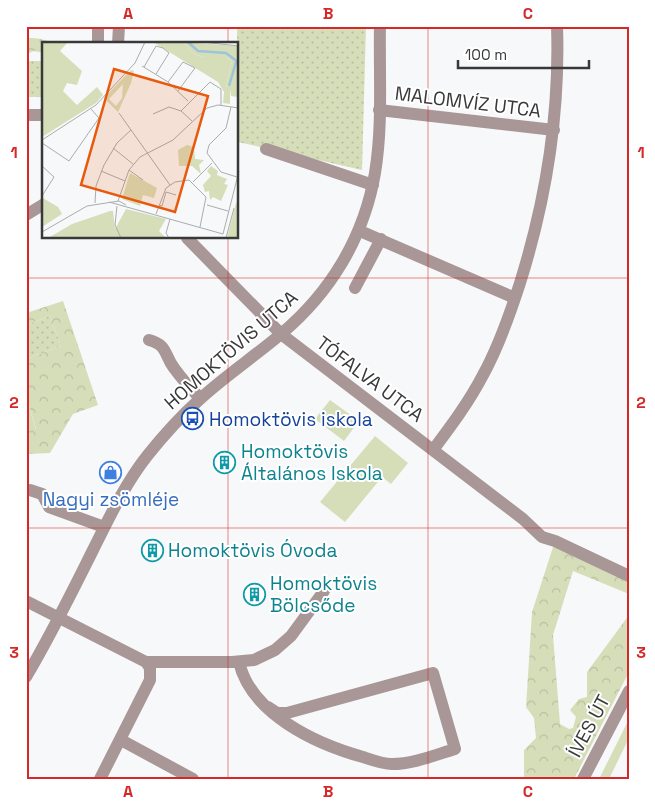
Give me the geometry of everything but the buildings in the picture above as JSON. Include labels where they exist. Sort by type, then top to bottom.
[{"type":"street","points":[[98,26],[98,42]]},
{"type":"street","points":[[118,42],[119,26]]},
{"type":"street","name":"HOMOKTÖVIS UTCA","points":[[26,677],[59,617],[104,527],[132,477],[146,457],[200,398],[302,316],[344,262],[360,230],[373,185],[377,154],[379,110],[380,26]]},
{"type":"street","points":[[433,450],[460,414],[484,375],[515,298],[539,214],[554,130],[557,79],[557,26]]},
{"type":"street","name":"MALOMVÍZ UTCA","points":[[379,110],[554,130]]},
{"type":"street","points":[[30,115],[42,115]]},
{"type":"street","points":[[266,149],[373,185]]},
{"type":"street","points":[[26,214],[42,205]]},
{"type":"street","points":[[360,230],[515,298]]},
{"type":"street","name":"TÓFALVA UTCA","points":[[188,239],[281,334],[523,519],[542,537],[555,541],[629,576]]},
{"type":"street","points":[[355,288],[381,240]]},
{"type":"street","points":[[149,340],[158,342],[167,354],[173,367],[200,398]]},
{"type":"street","points":[[30,490],[42,494],[49,507],[104,527]]},
{"type":"street","points":[[26,600],[146,662],[239,662],[254,660],[275,650],[290,636],[324,590]]},
{"type":"street","points":[[100,779],[150,680],[150,668],[146,662]]},
{"type":"street","points":[[239,662],[242,674],[252,691],[268,707],[302,734],[340,751],[390,764],[405,764],[455,749],[433,673],[287,713],[277,713],[268,707]]},
{"type":"street","name":"ÍVES ÚT","points":[[583,779],[629,691]]},
{"type":"street","points":[[121,740],[193,779]]},
{"type":"green space","points":[[237,26],[366,26],[362,170],[239,142],[239,42],[237,42]]},
{"type":"green space","points":[[26,38],[43,39],[49,42],[42,42],[42,53],[34,51],[26,54]]},
{"type":"green space","points":[[26,61],[42,61],[42,97],[27,97]]},
{"type":"green space","points":[[63,301],[98,405],[73,414],[50,453],[26,454],[26,432],[36,429],[26,396],[26,359],[61,346],[50,316],[26,325],[26,313]]},
{"type":"green space","points":[[50,316],[61,346],[26,359],[26,325]]},
{"type":"green space","points":[[26,396],[36,430],[26,432]]},
{"type":"green space","points":[[330,400],[359,421],[344,441],[315,419]]},
{"type":"green space","points":[[375,436],[408,463],[391,484],[382,477],[345,522],[320,502]]},
{"type":"green space","points":[[555,541],[629,581],[629,594],[573,571],[553,635],[560,724],[569,729],[573,728],[576,717],[570,710],[579,699],[587,697],[587,672],[629,615],[629,672],[574,779],[524,779],[524,750],[536,738],[534,718],[526,707],[532,612]]},
{"type":"green space","points":[[629,719],[629,738],[609,779],[599,779]]},
{"type":"place","name":"Homoktövis iskola","points":[[193,419]]},
{"type":"place","name":"Homoktövis Általános Iskola","points":[[225,462]]},
{"type":"place","name":"Nagyi zsömléje","points":[[111,473]]},
{"type":"place","name":"Homoktövis Óvoda","points":[[152,550]]},
{"type":"place","name":"Homoktövis Bölcsőde","points":[[254,594]]}]
